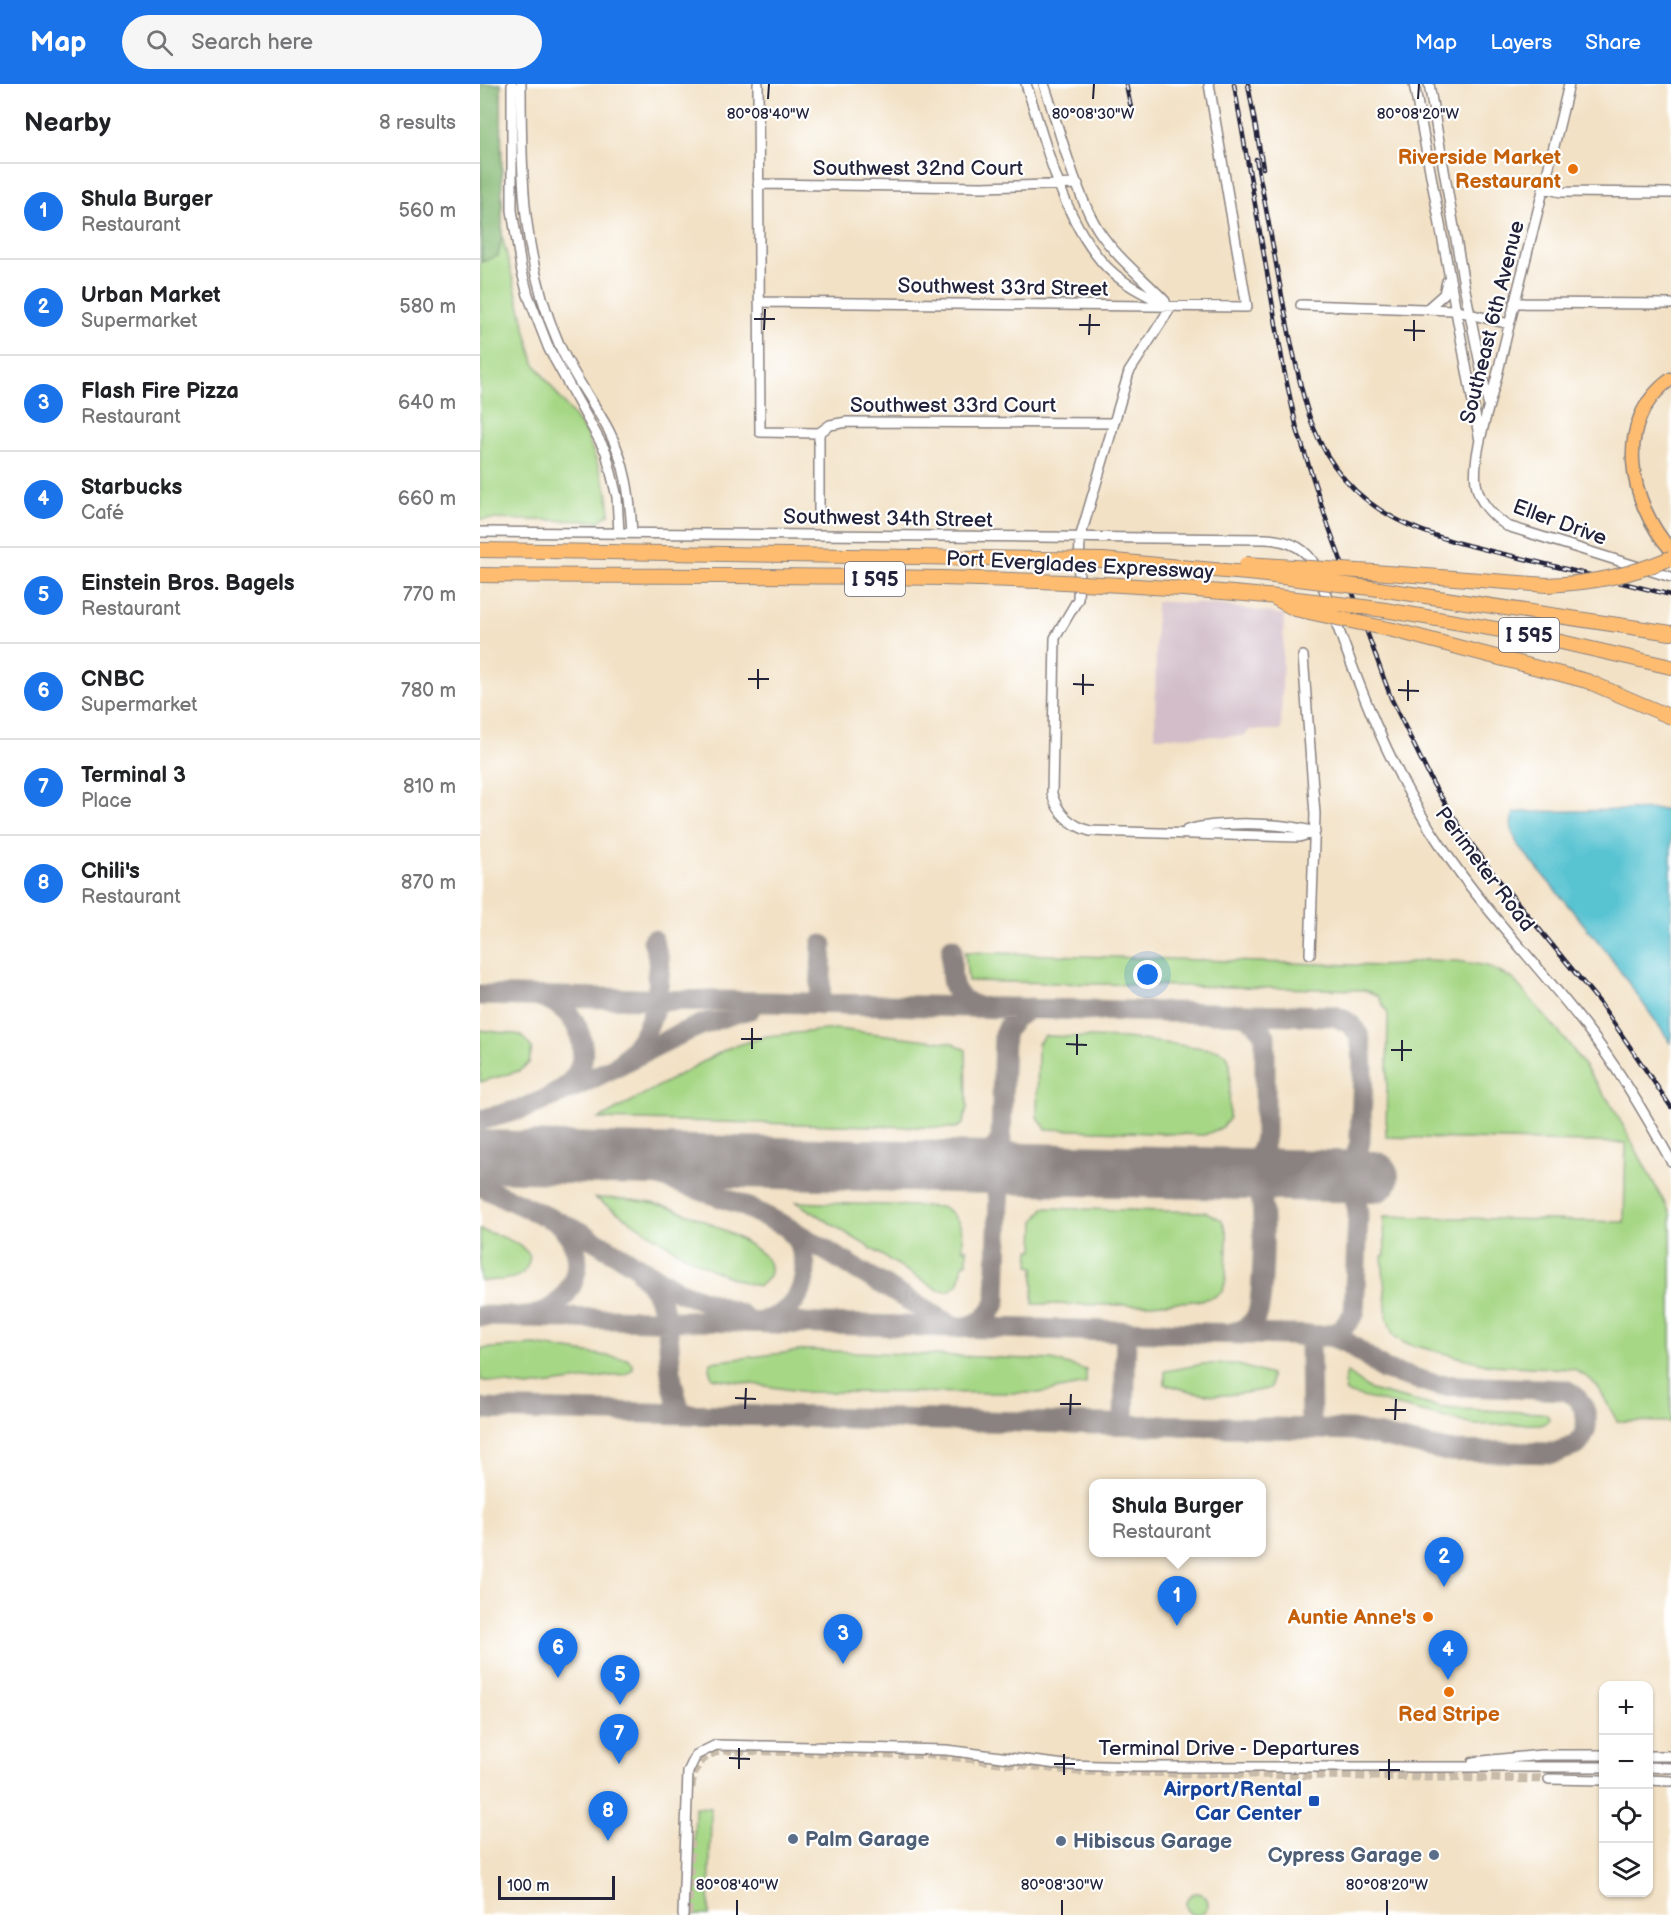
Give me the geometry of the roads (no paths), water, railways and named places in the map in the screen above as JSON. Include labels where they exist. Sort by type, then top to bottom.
[{"type":"highway","name":"Port Everglades Expressway","points":[[480,550],[999,557],[1145,562],[1379,589],[1671,633]]},
{"type":"highway","points":[[1145,562],[1254,564],[1547,585],[1592,583],[1637,572],[1671,558]]},
{"type":"highway","name":"Port Everglades Expressway","points":[[480,575],[1010,580],[1270,596],[1385,610],[1530,635],[1671,667]]},
{"type":"highway","points":[[1270,596],[1295,609],[1393,630],[1587,681],[1616,691],[1671,717]]},
{"type":"main road","points":[[1671,379],[1660,388],[1645,407],[1636,433],[1632,460],[1635,486],[1646,514],[1655,531],[1671,550]]},
{"type":"street","points":[[512,84],[512,210],[521,268],[528,295],[549,349],[606,452],[617,497],[619,533]]},
{"type":"street","points":[[521,84],[525,220],[535,275],[559,346],[608,429],[620,455],[627,482],[632,533]]},
{"type":"street","points":[[758,84],[759,302]]},
{"type":"street","points":[[1026,84],[1061,186],[1082,236],[1103,264],[1134,289],[1171,307]]},
{"type":"street","points":[[1044,84],[1078,184],[1098,229],[1111,247],[1171,307]]},
{"type":"street","name":"Southwest 33rd Street","points":[[759,302],[1247,307],[1209,84]]},
{"type":"street","points":[[1414,84],[1481,447]]},
{"type":"street","points":[[1429,84],[1489,408]]},
{"type":"street","name":"Southeast 6th Avenue","points":[[1477,464],[1514,303],[1569,84]]},
{"type":"street","name":"Southwest 32nd Court","points":[[758,184],[1061,186],[1078,184]]},
{"type":"street","points":[[1544,188],[1560,192],[1671,193]]},
{"type":"street","points":[[1427,309],[1444,294],[1448,276]]},
{"type":"street","name":"Southwest 33rd Court","points":[[759,302],[760,432],[819,433],[831,425],[847,422],[1113,423]]},
{"type":"street","points":[[1514,303],[1671,304]]},
{"type":"street","points":[[1301,305],[1454,310],[1509,324]]},
{"type":"street","points":[[1171,307],[1150,343],[1138,356],[1129,372],[1080,538],[1078,599],[1055,638],[1051,787],[1054,801],[1066,820],[1090,831],[1299,837],[1315,832]]},
{"type":"street","points":[[819,433],[819,512]]},
{"type":"street","name":"Eller Drive","points":[[1477,464],[1476,483],[1480,497],[1489,511],[1507,526],[1671,578]]},
{"type":"street","name":"Southwest 34th Street","points":[[480,532],[1266,539],[1295,545]]},
{"type":"street","name":"Perimeter Road","points":[[1295,545],[1306,552],[1316,567],[1362,691],[1415,805],[1467,884],[1591,1033],[1640,1105],[1671,1161]]},
{"type":"street","points":[[1303,656],[1315,832],[1310,954]]},
{"type":"street","name":"Terminal Drive - Departures","points":[[683,1915],[687,1777],[693,1759],[711,1746],[946,1750],[1058,1764],[1104,1766],[1351,1767],[1453,1764],[1599,1767]]},
{"type":"street","points":[[1453,1764],[1550,1755],[1599,1755]]},
{"type":"street","points":[[1653,1756],[1671,1756]]},
{"type":"street","points":[[1653,1767],[1671,1768]]},
{"type":"street","points":[[1550,1779],[1599,1780]]},
{"type":"street","points":[[1653,1780],[1671,1781]]},
{"type":"water","points":[[1671,809],[1671,1043],[1606,951],[1518,845],[1511,825],[1514,813],[1524,812]]},
{"type":"tunnel","points":[[691,1788],[694,1773],[701,1761],[712,1753],[727,1750],[940,1755],[1076,1771],[1549,1779]]},
{"type":"tunnel","points":[[688,1915],[690,1841]]},
{"type":"railway","points":[[1126,84],[1131,108]]},
{"type":"railway","points":[[1234,84],[1284,370],[1297,429],[1327,522],[1391,698],[1433,784],[1465,835],[1493,873],[1600,1003],[1671,1107]]},
{"type":"railway","points":[[1248,84],[1263,168]]},
{"type":"railway","points":[[1256,159],[1306,408],[1329,459],[1350,485],[1373,505],[1400,521],[1428,533],[1459,543],[1671,595]]},
{"type":"place","name":"Riverside Market Restaurant","points":[[1573,169]]},
{"type":"place","name":"Urban Market","points":[[1444,1587]]},
{"type":"place","name":"Auntie Anne's","points":[[1428,1617]]},
{"type":"place","name":"Shula Burger","points":[[1177,1626]]},
{"type":"place","name":"Flash Fire Pizza","points":[[843,1664]]},
{"type":"place","name":"CNBC","points":[[558,1678]]},
{"type":"place","name":"Starbucks","points":[[1448,1680]]},
{"type":"place","name":"Red Stripe","points":[[1449,1692]]},
{"type":"place","name":"Einstein Bros. Bagels","points":[[620,1705]]},
{"type":"place","name":"Terminal 3","points":[[619,1764]]},
{"type":"place","name":"Airport/Rental Car Center","points":[[1314,1801]]},
{"type":"place","name":"Palm Garage","points":[[793,1839]]},
{"type":"place","name":"Chili's","points":[[608,1841]]},
{"type":"place","name":"Hibiscus Garage","points":[[1061,1841]]},
{"type":"place","name":"Cypress Garage","points":[[1434,1855]]}]
